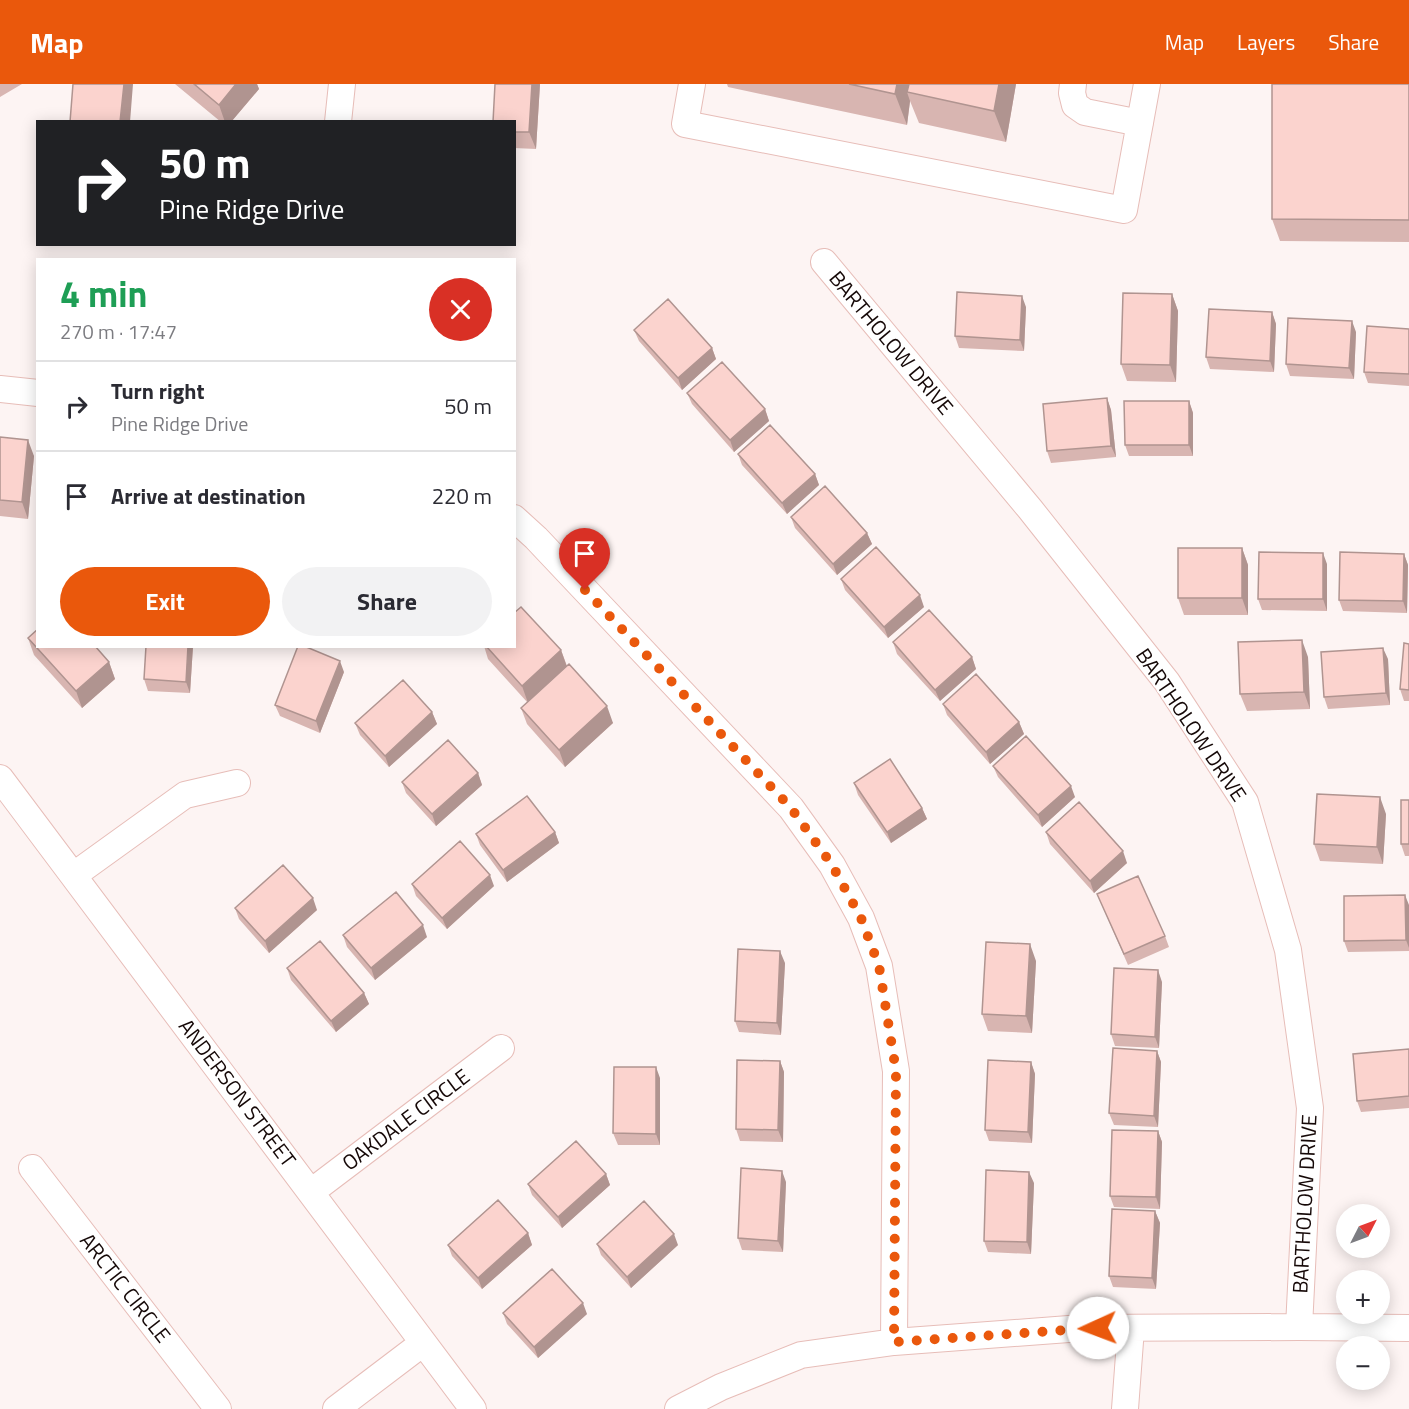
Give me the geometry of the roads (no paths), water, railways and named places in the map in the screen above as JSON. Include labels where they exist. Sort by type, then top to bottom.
[{"type":"street","points":[[338,120],[342,84]]},
{"type":"street","points":[[692,84],[685,124],[1124,210],[1147,84]]},
{"type":"street","points":[[1073,84],[1071,93],[1075,105],[1085,112],[1140,123]]},
{"type":"street","name":"BARTHOLOW DRIVE","points":[[824,262],[1030,509],[1167,682],[1245,802],[1288,950],[1310,1108],[1299,1327]]},
{"type":"street","points":[[0,389],[36,393]]},
{"type":"street","points":[[516,520],[536,537],[791,808],[832,865],[861,918],[879,966],[896,1071],[894,1342]]},
{"type":"street","name":"ANDERSON STREET","points":[[0,778],[473,1409]]},
{"type":"street","points":[[74,875],[185,795],[237,783]]},
{"type":"street","name":"OAKDALE CIRCLE","points":[[311,1192],[501,1048]]},
{"type":"street","name":"ARCTIC CIRCLE","points":[[32,1168],[218,1409]]},
{"type":"street","points":[[678,1409],[721,1387],[801,1355],[894,1342],[1082,1328],[1409,1328]]},
{"type":"street","points":[[1125,1409],[1131,1328]]},
{"type":"street","points":[[336,1409],[423,1343]]}]
